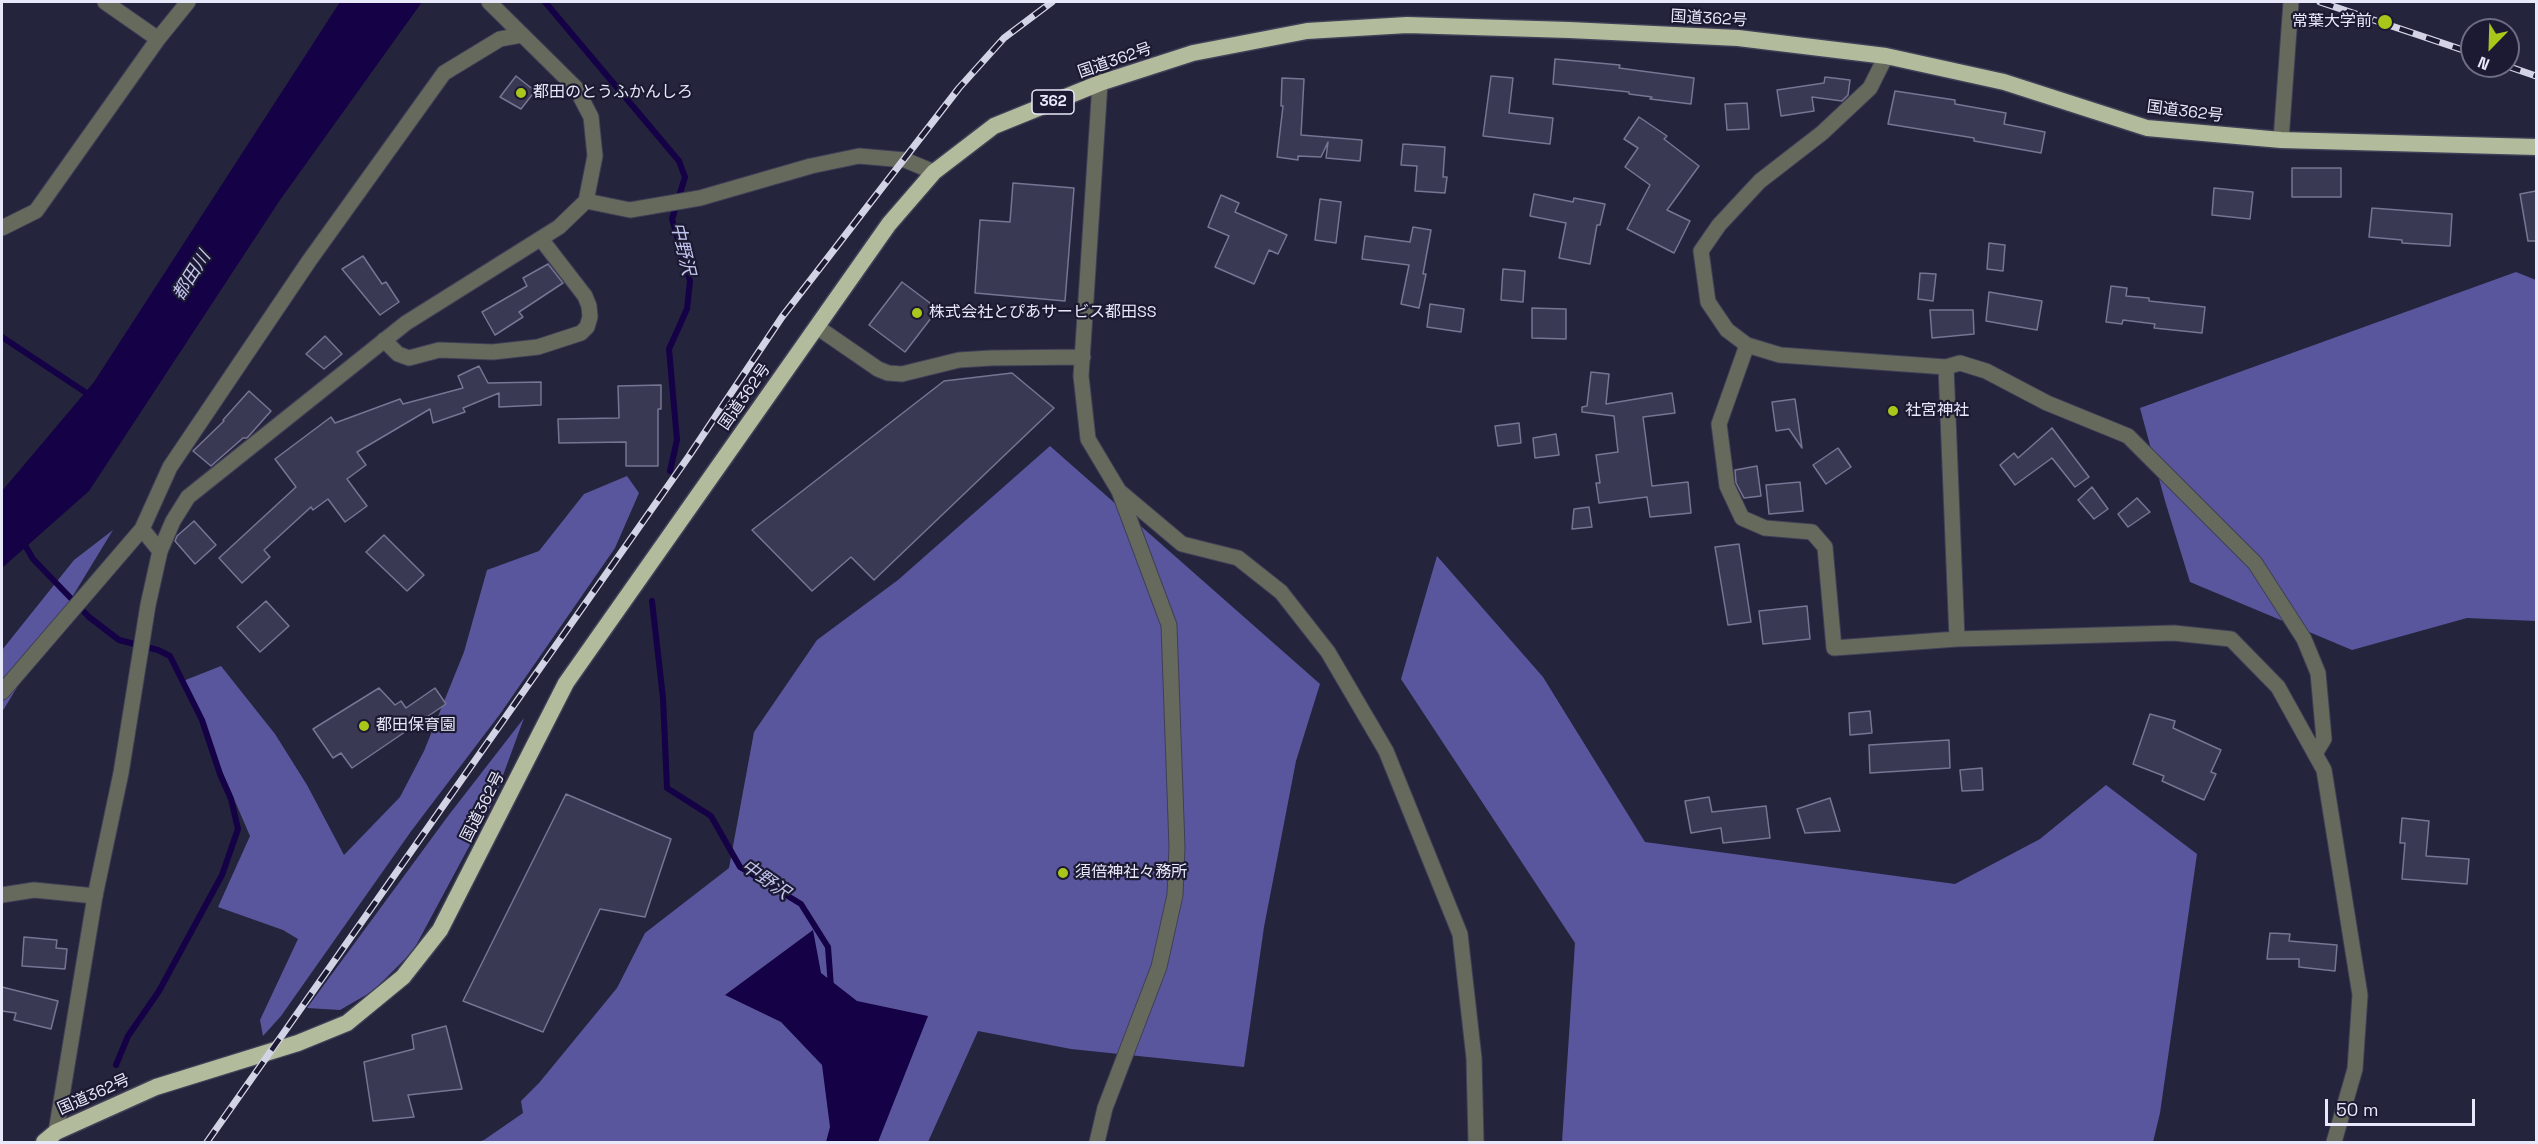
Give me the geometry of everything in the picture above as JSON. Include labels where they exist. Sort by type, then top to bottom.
[{"type":"highway","name":"国道362号","points":[[50,1137],[156,1087],[298,1043],[347,1023],[403,977],[440,930],[566,683],[889,224],[934,172],[994,126],[1100,83],[1193,53],[1307,31],[1407,25],[1738,38],[1886,56],[2004,82],[2147,128],[2281,140],[2536,147]]},
{"type":"street","points":[[105,2],[158,39]]},
{"type":"street","points":[[2,228],[36,212],[158,39],[188,2]]},
{"type":"street","points":[[50,1137],[95,896],[121,773],[148,604],[160,551],[172,521],[188,497],[406,322],[559,227],[586,201],[596,156],[591,117],[576,88],[489,2]]},
{"type":"street","points":[[2281,140],[2291,2]]},
{"type":"street","points":[[2,692],[142,528],[170,467],[190,434],[309,261],[444,73],[500,39],[522,35]]},
{"type":"street","points":[[1886,56],[1870,87],[1822,134],[1760,181],[1719,225],[1701,251],[1708,302],[1727,330],[1747,345],[1780,355],[1946,368],[1960,363],[1986,371],[2047,403],[2128,436],[2255,563],[2304,639],[2318,673],[2324,739],[2315,754]]},
{"type":"street","points":[[1097,1143],[1105,1108],[1159,967],[1175,895],[1177,847],[1169,625],[1119,491],[1088,439],[1082,376],[1100,83]]},
{"type":"street","points":[[586,201],[630,210],[700,198],[811,166],[859,156],[905,160],[934,172]]},
{"type":"street","points":[[384,340],[398,354],[409,358],[439,350],[493,352],[538,347],[581,333],[587,327],[590,316],[585,296],[542,238]]},
{"type":"street","points":[[817,327],[878,369],[888,373],[902,374],[959,360],[980,358],[1083,357]]},
{"type":"street","points":[[1747,345],[1719,424],[1727,486],[1742,518],[1765,528],[1812,532],[1825,547],[1834,648],[1957,639],[2174,633],[2230,639],[2278,687],[2324,770],[2360,995],[2355,1069],[2334,1143]]},
{"type":"street","points":[[1946,368],[1957,639]]},
{"type":"street","points":[[1119,491],[1182,544],[1238,558],[1281,592],[1328,652],[1386,751],[1460,934],[1474,1058],[1476,1143]]},
{"type":"street","points":[[142,528],[160,551]]},
{"type":"street","points":[[2,895],[34,890],[95,896]]},
{"type":"shaded area","points":[[2516,272],[2536,280],[2536,621],[2467,618],[2352,650],[2190,582],[2140,408]]},
{"type":"shaded area","points":[[1050,446],[1320,684],[1296,761],[1264,927],[1244,1067],[1071,1049],[978,1031],[928,1142],[477,1142],[484,1140],[523,1113],[521,1101],[539,1083],[617,988],[645,933],[729,868],[754,732],[817,640],[898,580]]},
{"type":"shaded area","points":[[627,476],[639,493],[615,548],[500,714],[412,830],[281,1016],[263,1036],[260,1020],[298,939],[283,930],[218,907],[250,836],[183,681],[221,666],[275,734],[307,785],[344,855],[400,797],[424,751],[464,652],[487,570],[539,551],[584,494]]},
{"type":"shaded area","points":[[113,530],[2,712],[2,650],[74,560]]},
{"type":"shaded area","points":[[1437,556],[1543,677],[1645,842],[1955,884],[2040,839],[2106,785],[2197,854],[2160,1113],[2153,1142],[1562,1142],[1575,943],[1401,679]]},
{"type":"shaded area","points":[[524,718],[494,800],[413,951],[373,991],[340,1010],[307,1008],[448,816]]},
{"type":"water","name":"都田川","points":[[340,2],[422,2],[280,200],[89,491],[2,568],[2,491],[94,382]]},
{"type":"water","points":[[813,930],[821,973],[857,1001],[928,1016],[878,1142],[826,1142],[830,1127],[822,1065],[781,1022],[725,995]]},
{"type":"building","points":[[1555,59],[1620,65],[1619,68],[1694,78],[1691,104],[1650,99],[1652,97],[1629,94],[1629,92],[1553,84]]},
{"type":"building","points":[[516,76],[535,91],[521,109],[500,97]]},
{"type":"building","points":[[1491,76],[1513,78],[1509,113],[1553,118],[1550,144],[1483,136]]},
{"type":"building","points":[[1825,77],[1850,80],[1848,95],[1842,101],[1812,97],[1814,111],[1781,116],[1777,90],[1824,83]]},
{"type":"building","points":[[1282,78],[1304,79],[1301,135],[1362,140],[1360,161],[1326,158],[1328,142],[1321,157],[1298,156],[1298,160],[1277,157],[1283,106],[1281,106]]},
{"type":"building","points":[[1895,91],[1955,100],[1955,104],[2006,113],[2004,124],[2045,132],[2041,153],[1974,141],[1974,138],[1888,124]]},
{"type":"building","points":[[1747,103],[1749,129],[1727,130],[1725,104]]},
{"type":"building","points":[[1639,117],[1667,136],[1664,139],[1699,166],[1667,210],[1690,221],[1674,253],[1627,229],[1650,185],[1625,167],[1638,148],[1624,139]]},
{"type":"building","points":[[1403,144],[1445,147],[1443,177],[1447,177],[1445,193],[1415,191],[1417,166],[1401,165]]},
{"type":"building","points":[[2292,168],[2341,168],[2341,197],[2292,197]]},
{"type":"building","points":[[1013,183],[1074,188],[1065,301],[975,293],[980,220],[1010,222]]},
{"type":"building","points":[[2214,188],[2253,192],[2250,219],[2212,215]]},
{"type":"building","points":[[2536,191],[2536,241],[2528,241],[2520,194]]},
{"type":"building","points":[[1534,194],[1573,202],[1574,198],[1605,204],[1600,225],[1597,225],[1590,264],[1559,258],[1566,223],[1530,216]]},
{"type":"building","points":[[1221,195],[1239,203],[1235,212],[1287,235],[1278,254],[1269,250],[1254,284],[1215,267],[1229,236],[1208,227]]},
{"type":"building","points":[[1320,199],[1341,202],[1336,243],[1315,240]]},
{"type":"building","points":[[2372,208],[2452,214],[2450,246],[2402,243],[2402,240],[2369,237]]},
{"type":"building","points":[[1413,227],[1431,230],[1419,308],[1401,304],[1409,265],[1362,259],[1365,236],[1410,242]]},
{"type":"building","points":[[1989,243],[2005,245],[2003,271],[1987,269]]},
{"type":"building","points":[[363,256],[382,284],[386,282],[399,302],[380,315],[342,269]]},
{"type":"building","points":[[548,264],[563,283],[519,312],[523,317],[495,335],[482,312],[527,286],[523,278]]},
{"type":"building","points":[[1503,269],[1525,271],[1523,302],[1501,300]]},
{"type":"building","points":[[1920,273],[1936,274],[1933,301],[1918,299]]},
{"type":"building","points":[[902,282],[938,309],[905,352],[869,325]]},
{"type":"building","points":[[2111,286],[2127,288],[2126,296],[2205,307],[2202,333],[2154,328],[2155,324],[2123,320],[2122,324],[2106,322]]},
{"type":"building","points":[[1989,292],[2042,301],[2037,330],[1986,321]]},
{"type":"building","points":[[1430,304],[1464,309],[1461,332],[1427,327]]},
{"type":"building","points":[[1532,308],[1566,309],[1566,339],[1532,338]]},
{"type":"building","points":[[1930,310],[1973,310],[1974,334],[1932,338]]},
{"type":"building","points":[[325,336],[342,354],[324,369],[306,354]]},
{"type":"building","points":[[479,366],[488,383],[541,382],[541,405],[499,407],[499,393],[463,408],[465,412],[433,423],[430,409],[357,452],[366,465],[347,479],[367,506],[345,522],[328,499],[313,510],[311,507],[264,550],[270,557],[242,583],[219,558],[296,487],[275,459],[331,417],[335,423],[400,399],[403,404],[463,388],[458,376]]},
{"type":"building","points":[[1591,372],[1609,374],[1606,404],[1672,393],[1675,413],[1643,417],[1652,486],[1688,482],[1691,513],[1650,517],[1647,497],[1599,503],[1596,483],[1600,483],[1596,455],[1618,452],[1614,416],[1582,412],[1582,407],[1587,406]]},
{"type":"building","points":[[1012,373],[1054,408],[874,580],[851,557],[812,591],[752,530],[944,381]]},
{"type":"building","points":[[661,385],[661,409],[658,409],[658,466],[626,466],[626,442],[559,443],[558,419],[619,418],[618,386]]},
{"type":"building","points":[[249,391],[271,411],[247,438],[243,438],[211,466],[193,451],[224,421]]},
{"type":"building","points":[[1795,399],[1802,448],[1789,429],[1776,431],[1772,402]]},
{"type":"building","points":[[1519,423],[1521,443],[1498,446],[1495,426]]},
{"type":"building","points":[[2052,428],[2089,477],[2075,487],[2052,458],[2015,485],[2000,465],[2014,453],[2018,458]]},
{"type":"building","points":[[1556,434],[1559,455],[1535,458],[1533,438]]},
{"type":"building","points":[[1838,448],[1851,467],[1826,484],[1813,465]]},
{"type":"building","points":[[1757,466],[1761,496],[1744,498],[1736,483],[1735,470]]},
{"type":"building","points":[[1800,482],[1803,511],[1769,514],[1766,485]]},
{"type":"building","points":[[2092,487],[2108,509],[2094,519],[2078,500]]},
{"type":"building","points":[[2137,498],[2150,512],[2128,527],[2118,514]]},
{"type":"building","points":[[1589,507],[1592,527],[1572,529],[1574,509]]},
{"type":"building","points":[[194,521],[216,545],[195,564],[175,541],[177,536]]},
{"type":"building","points":[[384,535],[424,575],[407,591],[366,552]]},
{"type":"building","points":[[1739,544],[1751,622],[1728,625],[1715,547]]},
{"type":"building","points":[[266,601],[289,626],[260,652],[237,627]]},
{"type":"building","points":[[1807,606],[1810,639],[1763,644],[1759,611]]},
{"type":"building","points":[[379,688],[395,705],[401,701],[406,708],[435,688],[446,704],[352,768],[341,753],[333,758],[313,729]]},
{"type":"building","points":[[1870,711],[1872,733],[1850,735],[1849,713]]},
{"type":"building","points":[[2150,714],[2175,721],[2173,728],[2221,750],[2211,772],[2216,774],[2204,800],[2162,781],[2164,776],[2133,764]]},
{"type":"building","points":[[1949,740],[1950,768],[1870,773],[1869,745]]},
{"type":"building","points":[[1982,768],[1983,790],[1962,791],[1960,770]]},
{"type":"building","points":[[566,794],[671,839],[645,917],[600,909],[543,1032],[463,1001]]},
{"type":"building","points":[[1709,797],[1712,812],[1766,806],[1770,838],[1723,843],[1721,828],[1691,833],[1685,801]]},
{"type":"building","points":[[1830,798],[1840,831],[1805,833],[1797,809]]},
{"type":"building","points":[[2402,818],[2429,821],[2426,856],[2469,859],[2467,884],[2402,879],[2405,843],[2400,843]]},
{"type":"building","points":[[2270,933],[2290,934],[2289,941],[2337,945],[2335,971],[2299,967],[2299,959],[2267,959]]},
{"type":"building","points":[[24,937],[57,940],[56,948],[67,949],[65,969],[22,966]]},
{"type":"building","points":[[2,987],[58,1001],[51,1029],[14,1020],[16,1013],[2,1011]]},
{"type":"building","points":[[446,1026],[462,1089],[408,1095],[414,1117],[373,1121],[364,1062],[414,1049],[412,1035]]},
{"type":"waterway","name":"中野沢","points":[[545,2],[679,161],[685,177],[672,219],[690,281],[687,309],[669,349],[677,440],[670,471]]},
{"type":"waterway","points":[[2,337],[91,396]]},
{"type":"waterway","points":[[22,540],[33,559],[89,617],[119,640],[158,650],[170,656],[202,720],[231,799],[238,829],[222,875],[159,991],[128,1036],[116,1065]]},
{"type":"waterway","name":"中野沢","points":[[652,601],[663,698],[667,788],[711,816],[740,867],[801,904],[828,947],[831,987]]},
{"type":"railway","points":[[207,1142],[689,456],[782,317],[959,88],[1004,38],[1052,2]]},
{"type":"railway","points":[[2320,2],[2460,49]]},
{"type":"railway","points":[[2520,70],[2536,76]]},
{"type":"place","name":"常葉大学前","points":[[2385,22]]},
{"type":"place","name":"都田のとうふかんしろ","points":[[521,93]]},
{"type":"place","name":"株式会社とぴあサービス都田SS","points":[[917,313]]},
{"type":"place","name":"社宮神社","points":[[1893,411]]},
{"type":"place","name":"都田保育園","points":[[364,726]]},
{"type":"place","name":"須倍神社々務所","points":[[1063,873]]}]
